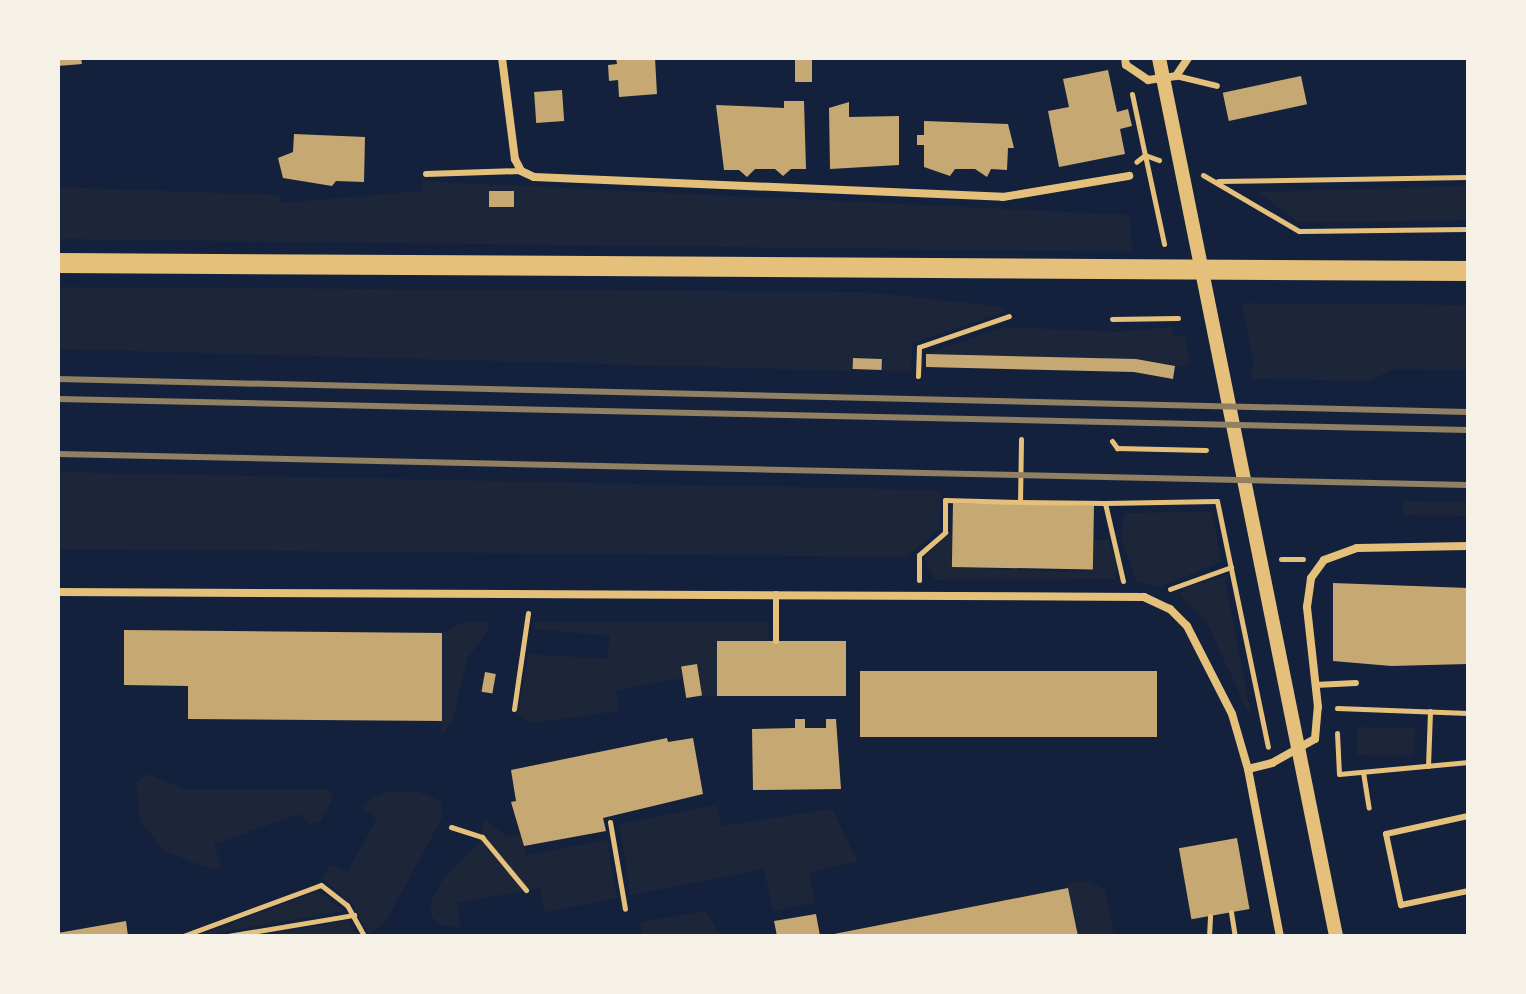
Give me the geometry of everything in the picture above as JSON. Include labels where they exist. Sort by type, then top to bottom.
[{"type":"main road","points":[[58,263],[1468,271]]},
{"type":"street","points":[[502,58],[521,171],[534,177],[1003,197],[1129,176]]},
{"type":"street","points":[[1159,58],[1335,930]]},
{"type":"street","points":[[1125,62],[1148,80],[1176,76],[1188,58]]},
{"type":"street","points":[[1248,769],[1272,763],[1315,739],[1315,685],[1307,607],[1311,578],[1324,560],[1357,548],[1468,546]]},
{"type":"street","points":[[58,592],[1123,595],[1153,600],[1180,617],[1203,653],[1232,714],[1248,769],[1280,936]]},
{"type":"lane","points":[[1176,76],[1217,86]]},
{"type":"lane","points":[[426,174],[521,171]]},
{"type":"lane","points":[[776,594],[776,641]]},
{"type":"lane","points":[[1315,685],[1356,683]]},
{"type":"lane","points":[[1468,816],[1386,834],[1401,905],[1468,891]]},
{"type":"path","points":[[1115,178],[1145,155],[1125,62]]},
{"type":"path","points":[[1468,177],[1218,181],[1299,231],[1468,229]]},
{"type":"path","points":[[1152,185],[1166,253]]},
{"type":"path","points":[[918,376],[919,347],[1009,316]]},
{"type":"path","points":[[1112,319],[1178,318]]},
{"type":"path","points":[[1020,502],[1021,439]]},
{"type":"path","points":[[1112,441],[1117,448],[1206,450]]},
{"type":"path","points":[[920,594],[919,555],[945,532],[945,500],[1105,503],[1217,501],[1272,763]]},
{"type":"path","points":[[1105,503],[1123,567],[1123,595]]},
{"type":"path","points":[[1153,600],[1181,582],[1221,569]]},
{"type":"path","points":[[516,613],[544,613]]},
{"type":"path","points":[[514,709],[528,613]]},
{"type":"path","points":[[1468,713],[1336,708],[1339,774],[1468,762]]},
{"type":"path","points":[[1428,766],[1430,711]]},
{"type":"path","points":[[1363,772],[1369,808]]},
{"type":"path","points":[[610,822],[625,909]]},
{"type":"path","points":[[451,827],[482,837],[526,890]]},
{"type":"path","points":[[183,936],[321,885],[354,915],[364,936]]},
{"type":"path","points":[[1231,912],[1235,936]]},
{"type":"path","points":[[228,936],[354,915]]},
{"type":"path","points":[[1209,936],[1210,916]]},
{"type":"shaded area","points":[[422,181],[1130,215],[1132,252],[58,239],[58,187],[279,195],[280,203],[422,191]]},
{"type":"shaded area","points":[[1468,186],[1468,220],[1300,223],[1257,192]]},
{"type":"shaded area","points":[[58,287],[867,292],[1004,307],[1004,312],[912,343],[911,372],[883,371],[883,358],[853,357],[852,371],[58,349]]},
{"type":"shaded area","points":[[1242,303],[1468,305],[1468,370],[1394,369],[1368,381],[1250,379],[1253,362]]},
{"type":"shaded area","points":[[1005,327],[1120,332],[1171,327],[1173,335],[1185,336],[1190,362],[1186,367],[1136,359],[926,354]]},
{"type":"shaded area","points":[[58,472],[941,490],[940,528],[907,557],[58,549]]},
{"type":"shaded area","points":[[1403,501],[1468,502],[1468,516],[1403,515]]},
{"type":"shaded area","points":[[1212,512],[1221,562],[1160,587],[1137,582],[1121,538],[1124,513]]},
{"type":"shaded area","points":[[947,536],[952,536],[951,567],[1063,572],[1091,570],[1093,540],[1108,540],[1117,563],[1116,579],[935,580],[924,557]]},
{"type":"shaded area","points":[[1224,576],[1252,720],[1206,621],[1180,595],[1184,588]]},
{"type":"shaded area","points":[[464,622],[488,622],[488,630],[467,659],[452,723],[441,735],[442,633]]},
{"type":"shaded area","points":[[534,622],[768,622],[769,641],[717,642],[718,697],[702,696],[697,664],[682,667],[683,678],[616,690],[619,711],[531,723],[517,715],[529,654],[607,659],[610,636],[536,629]]},
{"type":"shaded area","points":[[1357,727],[1415,728],[1415,756],[1357,755]]},
{"type":"shaded area","points":[[148,774],[185,789],[329,789],[333,799],[320,822],[308,824],[300,814],[214,844],[222,867],[210,869],[164,851],[140,821],[136,782]]},
{"type":"shaded area","points":[[416,791],[441,801],[442,818],[385,923],[369,934],[353,905],[322,879],[330,864],[347,872],[377,818],[361,808],[369,800],[386,792]]},
{"type":"shaded area","points":[[717,805],[722,826],[832,809],[858,862],[809,872],[815,903],[773,911],[764,869],[631,895],[619,824]]},
{"type":"shaded area","points":[[484,819],[507,837],[522,834],[526,855],[607,840],[617,898],[545,912],[540,888],[457,903],[461,927],[441,925],[431,916],[431,902],[444,877],[479,843]]},
{"type":"shaded area","points":[[1091,881],[1105,891],[1114,936],[1078,936],[1067,882]]},
{"type":"shaded area","points":[[318,891],[345,911],[198,936]]},
{"type":"shaded area","points":[[705,911],[721,936],[642,936],[640,922]]},
{"type":"shaded area","points":[[349,920],[357,936],[259,936]]},
{"type":"building","points":[[58,58],[81,58],[82,64],[58,66]]},
{"type":"building","points":[[616,58],[655,58],[657,94],[619,97],[618,80],[609,81],[608,65],[617,64]]},
{"type":"building","points":[[795,58],[812,58],[812,82],[795,82]]},
{"type":"building","points":[[1108,70],[1117,112],[1128,109],[1132,126],[1120,129],[1125,154],[1059,167],[1048,111],[1069,107],[1063,79]]},
{"type":"building","points":[[1301,76],[1307,104],[1229,121],[1223,93]]},
{"type":"building","points":[[562,90],[564,121],[536,123],[534,92]]},
{"type":"building","points":[[784,101],[804,101],[806,169],[791,169],[783,176],[775,169],[755,169],[747,177],[739,170],[724,170],[716,105],[784,108]]},
{"type":"building","points":[[849,102],[849,117],[899,116],[899,165],[830,169],[829,108]]},
{"type":"building","points":[[924,121],[1008,124],[1014,148],[1008,148],[1007,170],[991,169],[987,177],[975,169],[955,169],[950,176],[924,167],[924,145],[917,145],[917,135],[924,135]]},
{"type":"building","points":[[294,134],[365,137],[364,182],[336,181],[332,186],[283,178],[278,158],[293,152]]},
{"type":"building","points":[[489,191],[514,191],[514,207],[489,207]]},
{"type":"building","points":[[926,354],[1136,359],[1175,366],[1173,379],[1134,372],[926,367]]},
{"type":"building","points":[[853,358],[882,359],[882,370],[853,369]]},
{"type":"building","points":[[953,503],[1094,505],[1093,569],[952,567]]},
{"type":"building","points":[[1333,583],[1468,588],[1468,664],[1391,666],[1333,661]]},
{"type":"building","points":[[124,630],[442,633],[442,721],[188,719],[188,686],[124,685]]},
{"type":"building","points":[[717,641],[846,641],[846,696],[717,696]]},
{"type":"building","points":[[697,664],[702,696],[686,698],[681,667]]},
{"type":"building","points":[[860,671],[1157,671],[1157,737],[860,737]]},
{"type":"building","points":[[485,672],[496,674],[492,694],[482,692]]},
{"type":"building","points":[[795,719],[805,719],[805,728],[826,728],[826,719],[836,719],[841,789],[753,790],[752,729],[795,728]]},
{"type":"building","points":[[667,738],[668,742],[693,738],[703,794],[603,818],[606,831],[524,846],[511,802],[516,801],[511,770]]},
{"type":"building","points":[[1237,838],[1250,909],[1191,919],[1179,848]]},
{"type":"building","points":[[1068,888],[1078,936],[829,936],[829,935]]},
{"type":"building","points":[[816,914],[820,936],[777,936],[774,921]]},
{"type":"building","points":[[126,921],[128,936],[58,936],[58,933]]},
{"type":"railway","points":[[58,379],[1468,412]]},
{"type":"railway","points":[[58,399],[1468,430]]},
{"type":"railway","points":[[58,454],[1468,485]]}]
